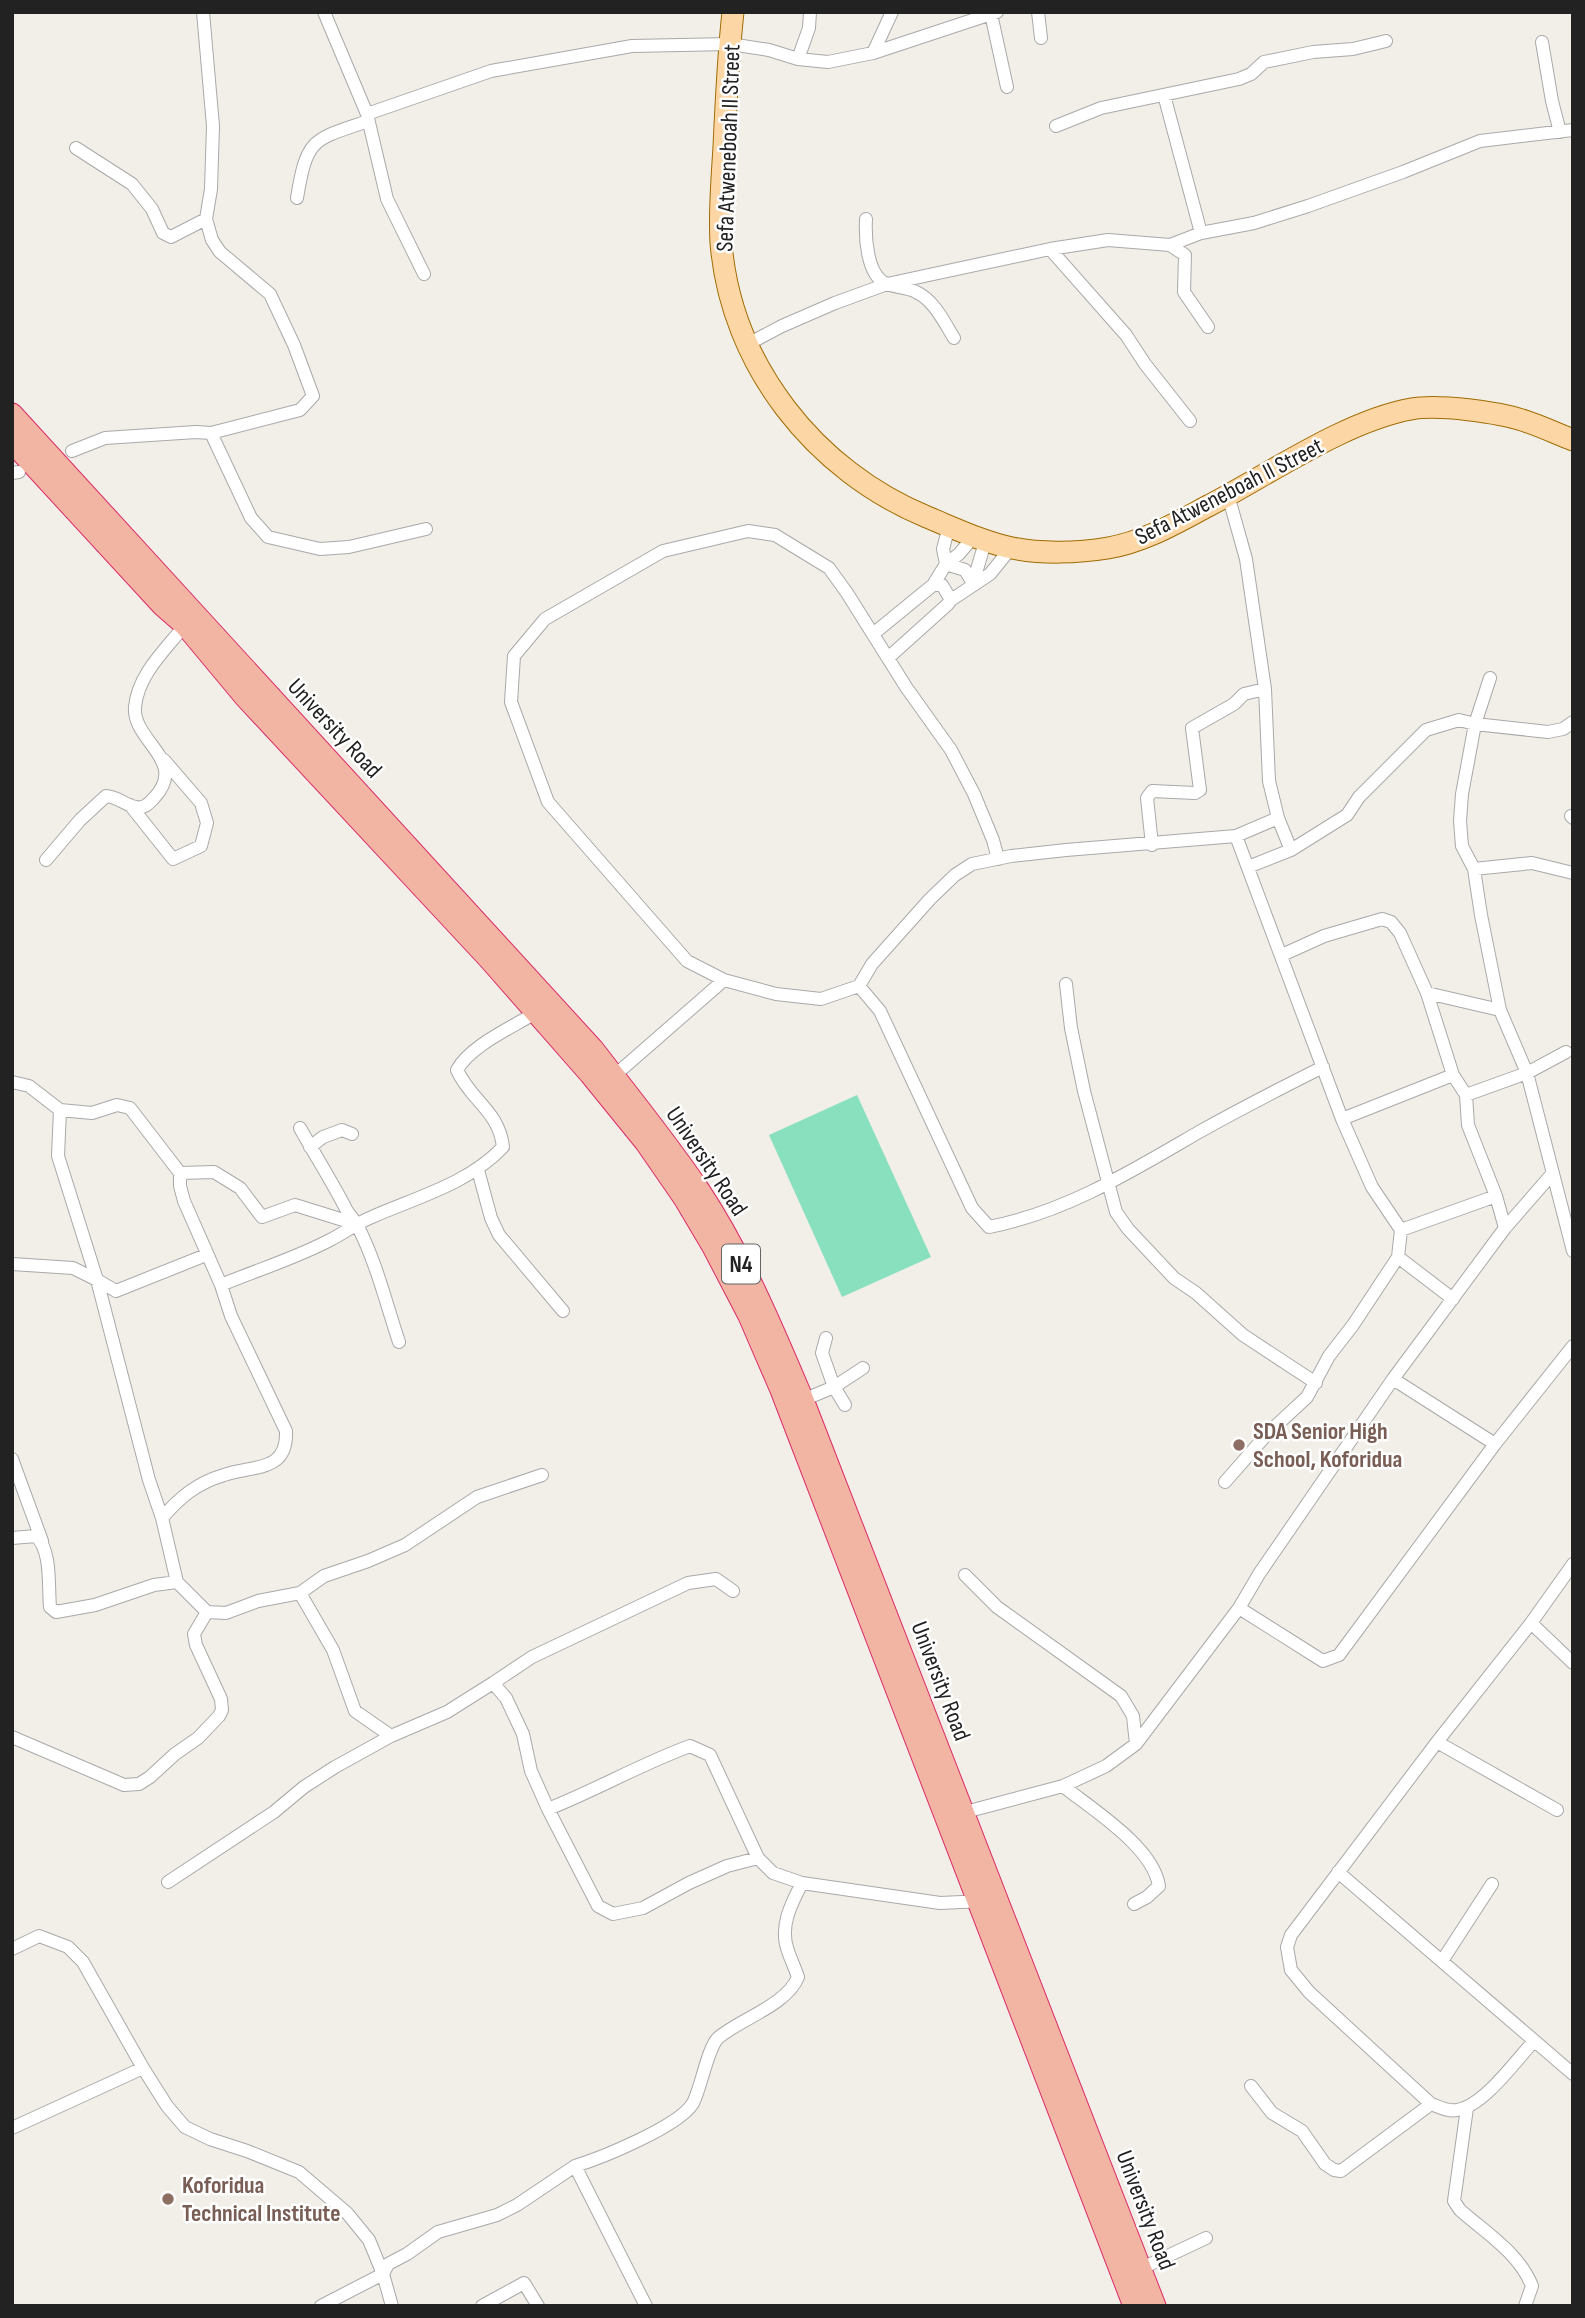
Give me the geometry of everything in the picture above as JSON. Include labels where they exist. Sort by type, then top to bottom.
[{"type":"highway","name":"University Road","points":[[12,414],[496,954],[535,1013],[614,1103],[684,1198],[749,1316],[955,1815],[999,1900],[1154,2306]]},
{"type":"highway","name":"University Road","points":[[12,442],[162,605],[185,625],[245,697],[496,954],[593,1049],[662,1136],[701,1192],[765,1310],[803,1400],[955,1815],[976,1902],[1134,2306]]},
{"type":"main road","name":"Sefa Atweneboah II Street","points":[[733,12],[721,243],[731,302],[746,345],[789,414],[822,451],[909,510],[1011,548],[1079,551],[1118,546],[1157,533],[1352,429],[1411,409],[1459,409],[1524,420],[1573,440]]},
{"type":"street","points":[[72,451],[105,438],[211,433],[300,410],[313,396],[294,345],[270,294],[220,252],[212,240],[206,219],[211,189],[213,126],[203,12]]},
{"type":"street","points":[[324,12],[368,118],[387,199],[425,274]]},
{"type":"street","points":[[798,59],[809,28],[810,12]]},
{"type":"street","points":[[873,53],[892,12]]},
{"type":"street","points":[[1038,12],[1041,38]]},
{"type":"street","points":[[297,198],[303,161],[316,142],[330,134],[491,71],[632,46],[730,44],[769,50],[798,59],[828,62],[873,53],[960,17],[994,13],[1007,87]]},
{"type":"street","points":[[1056,126],[1101,108],[1239,79],[1251,74],[1264,62],[1313,52],[1353,49],[1387,41]]},
{"type":"street","points":[[746,345],[835,303],[887,284],[1050,249],[1108,240],[1170,245],[1201,233],[1254,223],[1308,206],[1479,141],[1566,131],[1552,101],[1542,42]]},
{"type":"street","points":[[1164,95],[1201,233]]},
{"type":"street","points":[[76,148],[132,184],[152,209],[163,233],[170,237],[206,219]]},
{"type":"street","points":[[866,219],[871,267],[877,278],[887,284],[918,292],[937,311],[954,338]]},
{"type":"street","points":[[1170,245],[1185,255],[1184,292],[1208,327]]},
{"type":"street","points":[[1050,249],[1126,335],[1190,421]]},
{"type":"street","points":[[211,433],[251,518],[268,537],[320,549],[340,548],[426,529]]},
{"type":"street","points":[[1228,495],[1246,559],[1265,689],[1269,781],[1278,818],[1291,850]]},
{"type":"street","points":[[946,564],[943,549],[949,526]]},
{"type":"street","points":[[998,859],[974,794],[951,750],[829,568],[775,535],[748,531],[663,551],[545,619],[513,656],[512,702],[548,802],[687,961],[724,980],[776,994],[821,999],[859,986],[872,964],[955,875],[972,864],[1066,850],[1236,836],[1278,818]]},
{"type":"street","points":[[973,583],[980,537]]},
{"type":"street","points":[[873,634],[933,585],[946,564],[980,537]]},
{"type":"street","points":[[888,658],[951,600],[990,574],[1011,548]]},
{"type":"street","points":[[946,564],[965,570],[973,583]]},
{"type":"street","points":[[933,585],[942,585],[951,600]]},
{"type":"street","points":[[130,805],[173,859],[201,846],[207,823],[201,803],[135,721],[135,706],[142,679],[185,625]]},
{"type":"street","points":[[1490,678],[1475,724],[1462,794],[1462,846],[1474,869],[1500,1010],[1527,1073],[1572,1249]]},
{"type":"street","points":[[1152,845],[1147,798],[1152,792],[1195,793],[1200,790],[1192,728],[1234,704],[1244,694],[1265,689]]},
{"type":"street","points":[[1248,867],[1291,850],[1347,815],[1359,797],[1426,730],[1459,720],[1548,732],[1563,729],[1573,722]]},
{"type":"street","points":[[47,860],[80,820],[106,796],[116,797],[137,808],[148,806],[165,784],[166,773],[159,754]]},
{"type":"street","points":[[1225,1482],[1268,1433],[1307,1397],[1329,1356],[1398,1257],[1401,1230],[1372,1187],[1342,1119],[1236,836]]},
{"type":"street","points":[[1474,869],[1532,863],[1573,873]]},
{"type":"street","points":[[1282,955],[1324,936],[1382,919],[1391,922],[1401,933],[1427,993],[1453,1075],[1466,1095],[1468,1125],[1496,1196],[1505,1228]]},
{"type":"street","points":[[614,1076],[724,980]]},
{"type":"street","points":[[1066,984],[1071,1028],[1084,1091],[1116,1212],[1128,1229],[1174,1278],[1196,1293],[1242,1335],[1316,1383]]},
{"type":"street","points":[[859,986],[880,1011],[972,1208],[989,1227],[1050,1211],[1110,1183],[1251,1103],[1323,1068]]},
{"type":"street","points":[[1427,993],[1500,1010]]},
{"type":"street","points":[[221,1285],[330,1240],[356,1224],[478,1170],[503,1147],[501,1132],[489,1110],[462,1080],[457,1070],[462,1061],[477,1048],[535,1013]]},
{"type":"street","points":[[1466,1095],[1527,1073],[1566,1052]]},
{"type":"street","points":[[1342,1119],[1453,1075]]},
{"type":"street","points":[[12,1083],[29,1086],[60,1110],[92,1112],[117,1105],[130,1108],[140,1119],[180,1173],[184,1201],[221,1285],[231,1316],[286,1431],[287,1443],[280,1457],[267,1466],[225,1474],[199,1486],[179,1497],[162,1518]]},
{"type":"street","points":[[60,1110],[58,1156],[97,1280],[177,1582],[206,1612],[226,1613],[258,1601],[300,1593],[324,1576],[405,1545],[477,1497],[542,1475]]},
{"type":"street","points":[[300,1128],[356,1224],[399,1342]]},
{"type":"street","points":[[310,1147],[323,1137],[342,1130],[352,1134]]},
{"type":"street","points":[[478,1170],[491,1218],[499,1235],[563,1311]]},
{"type":"street","points":[[180,1173],[214,1172],[240,1188],[261,1217],[295,1205],[356,1224]]},
{"type":"street","points":[[955,1815],[1063,1786],[1106,1766],[1136,1744],[1239,1608],[1259,1574],[1393,1380],[1505,1228],[1552,1174]]},
{"type":"street","points":[[1401,1230],[1496,1196]]},
{"type":"street","points":[[12,1264],[72,1268],[116,1291],[206,1255]]},
{"type":"street","points":[[1398,1257],[1453,1299]]},
{"type":"street","points":[[826,1338],[822,1353],[834,1387],[845,1405]]},
{"type":"street","points":[[1239,1608],[1323,1661],[1339,1655],[1495,1444],[1573,1346]]},
{"type":"street","points":[[803,1400],[834,1387],[863,1368]]},
{"type":"street","points":[[1393,1380],[1495,1444]]},
{"type":"street","points":[[12,1459],[42,1541],[50,1607],[56,1612],[95,1605],[154,1585],[177,1582]]},
{"type":"street","points":[[12,1538],[36,1536],[42,1541]]},
{"type":"street","points":[[1534,2041],[1486,2094],[1467,2108],[1449,2111],[1431,2104],[1309,1992],[1291,1970],[1287,1947],[1291,1935],[1338,1872],[1531,1623],[1573,1564]]},
{"type":"street","points":[[965,1575],[997,1607],[1121,1696],[1133,1716],[1136,1744]]},
{"type":"street","points":[[168,1882],[274,1812],[314,1780],[391,1736],[447,1712],[532,1657],[688,1583],[716,1580],[733,1591]]},
{"type":"street","points":[[300,1593],[333,1650],[355,1711],[391,1736]]},
{"type":"street","points":[[12,1737],[124,1785],[139,1784],[198,1738],[222,1710],[221,1699],[196,1645],[194,1634],[206,1612]]},
{"type":"street","points":[[1531,1623],[1573,1663]]},
{"type":"street","points":[[493,1683],[506,1698],[523,1734],[531,1771],[598,1906],[613,1913],[643,1908],[727,1866],[758,1858]]},
{"type":"street","points":[[1437,1742],[1557,1810]]},
{"type":"street","points":[[548,1809],[690,1746],[710,1755],[758,1858],[774,1873],[802,1883],[940,1903],[999,1900]]},
{"type":"street","points":[[1063,1786],[1136,1844],[1157,1871],[1159,1886],[1134,1904]]},
{"type":"street","points":[[1338,1872],[1573,2074]]},
{"type":"street","points":[[321,2306],[383,2274],[387,2264],[407,2254],[438,2232],[497,2216],[575,2166],[606,2157],[626,2147],[692,2106],[715,2040],[795,1985],[798,1977],[787,1949],[784,1932],[790,1907],[802,1883]]},
{"type":"street","points":[[1442,1961],[1492,1884]]},
{"type":"street","points":[[12,1949],[39,1936],[68,1947],[83,1962],[167,2106],[186,2127],[299,2172],[347,2213],[369,2240],[392,2306]]},
{"type":"street","points":[[12,2128],[143,2068]]},
{"type":"street","points":[[1251,2086],[1272,2113],[1302,2131],[1325,2164],[1341,2171],[1431,2104]]},
{"type":"street","points":[[1467,2108],[1454,2201],[1460,2210],[1525,2269],[1532,2286],[1525,2306]]},
{"type":"street","points":[[575,2166],[646,2306]]},
{"type":"street","points":[[1140,2269],[1206,2238]]},
{"type":"street","points":[[482,2306],[524,2283],[538,2306]]},
{"type":"green space","points":[[857,1095],[931,1257],[842,1297],[769,1135]]},
{"type":"place","name":"SDA Senior High School, Koforidua","points":[[1239,1445]]},
{"type":"place","name":"Koforidua Technical Institute","points":[[168,2199]]}]
